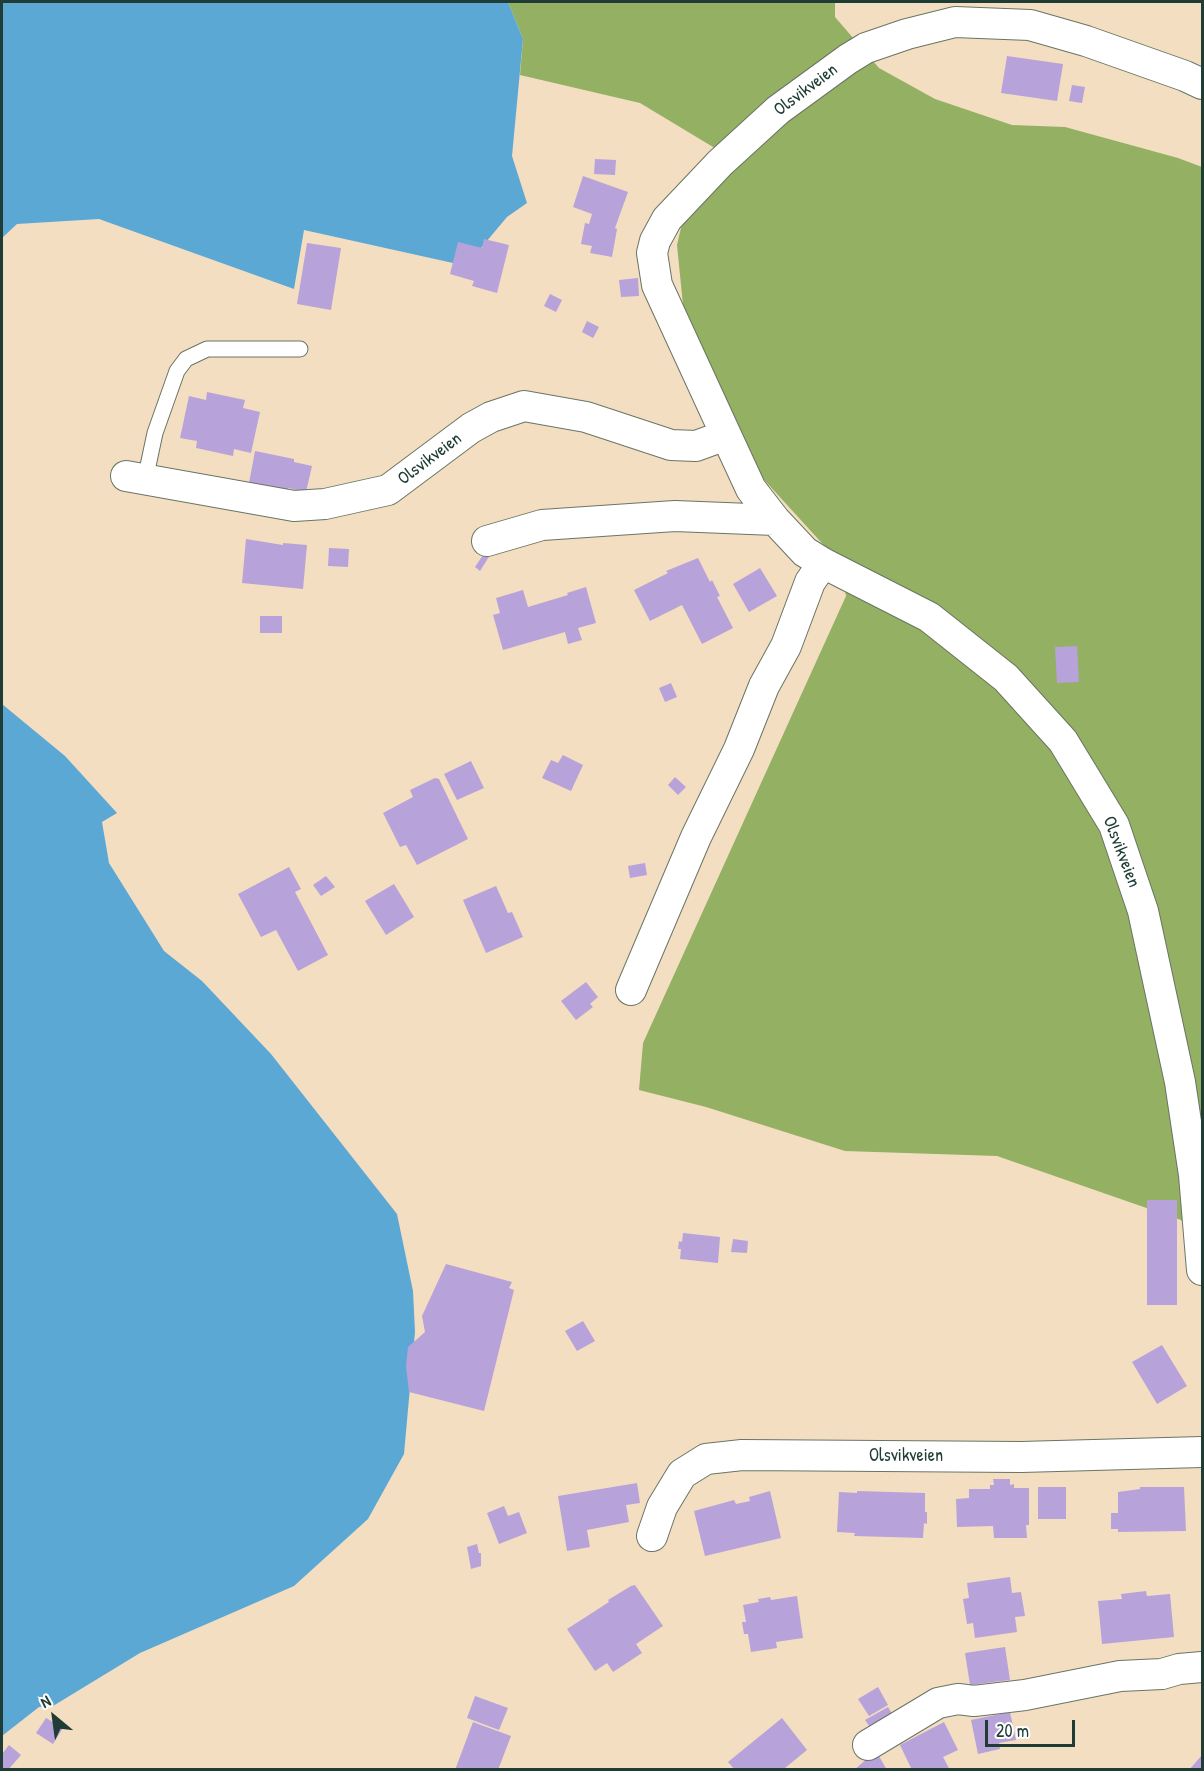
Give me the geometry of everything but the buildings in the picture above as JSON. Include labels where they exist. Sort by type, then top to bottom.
[{"type":"street","name":"Olsvikveien","points":[[1203,84],[1086,41],[1030,25],[955,22],[907,34],[866,48],[786,104],[720,163],[668,219],[655,241],[652,253],[657,285],[726,435],[751,489],[775,520],[805,552],[822,563],[929,617],[1006,678],[1063,741],[1114,825],[1143,911],[1180,1082],[1194,1175],[1203,1270]]},
{"type":"street","name":"Olsvikveien","points":[[135,478],[294,506],[325,504],[388,490],[471,428],[491,417],[524,406],[586,417],[671,445],[696,446],[726,435]]},
{"type":"street","points":[[487,541],[542,525],[675,516],[775,520]]},
{"type":"street","points":[[632,990],[696,837],[739,749],[765,686],[786,646],[810,582],[822,563]]},
{"type":"street","name":"Olsvikveien","points":[[652,1536],[662,1507],[682,1474],[706,1459],[742,1455],[1021,1457],[1203,1452]]},
{"type":"street","points":[[868,1745],[938,1703],[958,1699],[974,1701],[1025,1695],[1120,1676],[1162,1674],[1179,1669],[1203,1667]]},
{"type":"lane","points":[[135,478],[155,433],[177,371],[186,359],[207,349],[300,349]]},
{"type":"green space","points":[[508,2],[835,2],[835,17],[879,68],[935,99],[1012,125],[1065,127],[1178,158],[1202,167],[1202,1255],[1199,1241],[1181,1220],[997,1156],[845,1151],[706,1107],[639,1090],[643,1043],[846,596],[840,563],[757,472],[724,412],[683,305],[677,245],[687,202],[718,150],[640,103],[520,75],[523,39]]},
{"type":"water","points":[[2,2],[508,2],[523,39],[512,156],[527,203],[507,217],[481,248],[469,257],[453,263],[304,230],[294,289],[99,219],[17,224],[2,238]]},
{"type":"water","points":[[2,704],[65,756],[117,813],[102,822],[109,863],[164,951],[202,981],[271,1054],[397,1214],[413,1291],[415,1332],[404,1454],[368,1519],[294,1586],[140,1653],[53,1706],[39,1707],[2,1736]]}]
